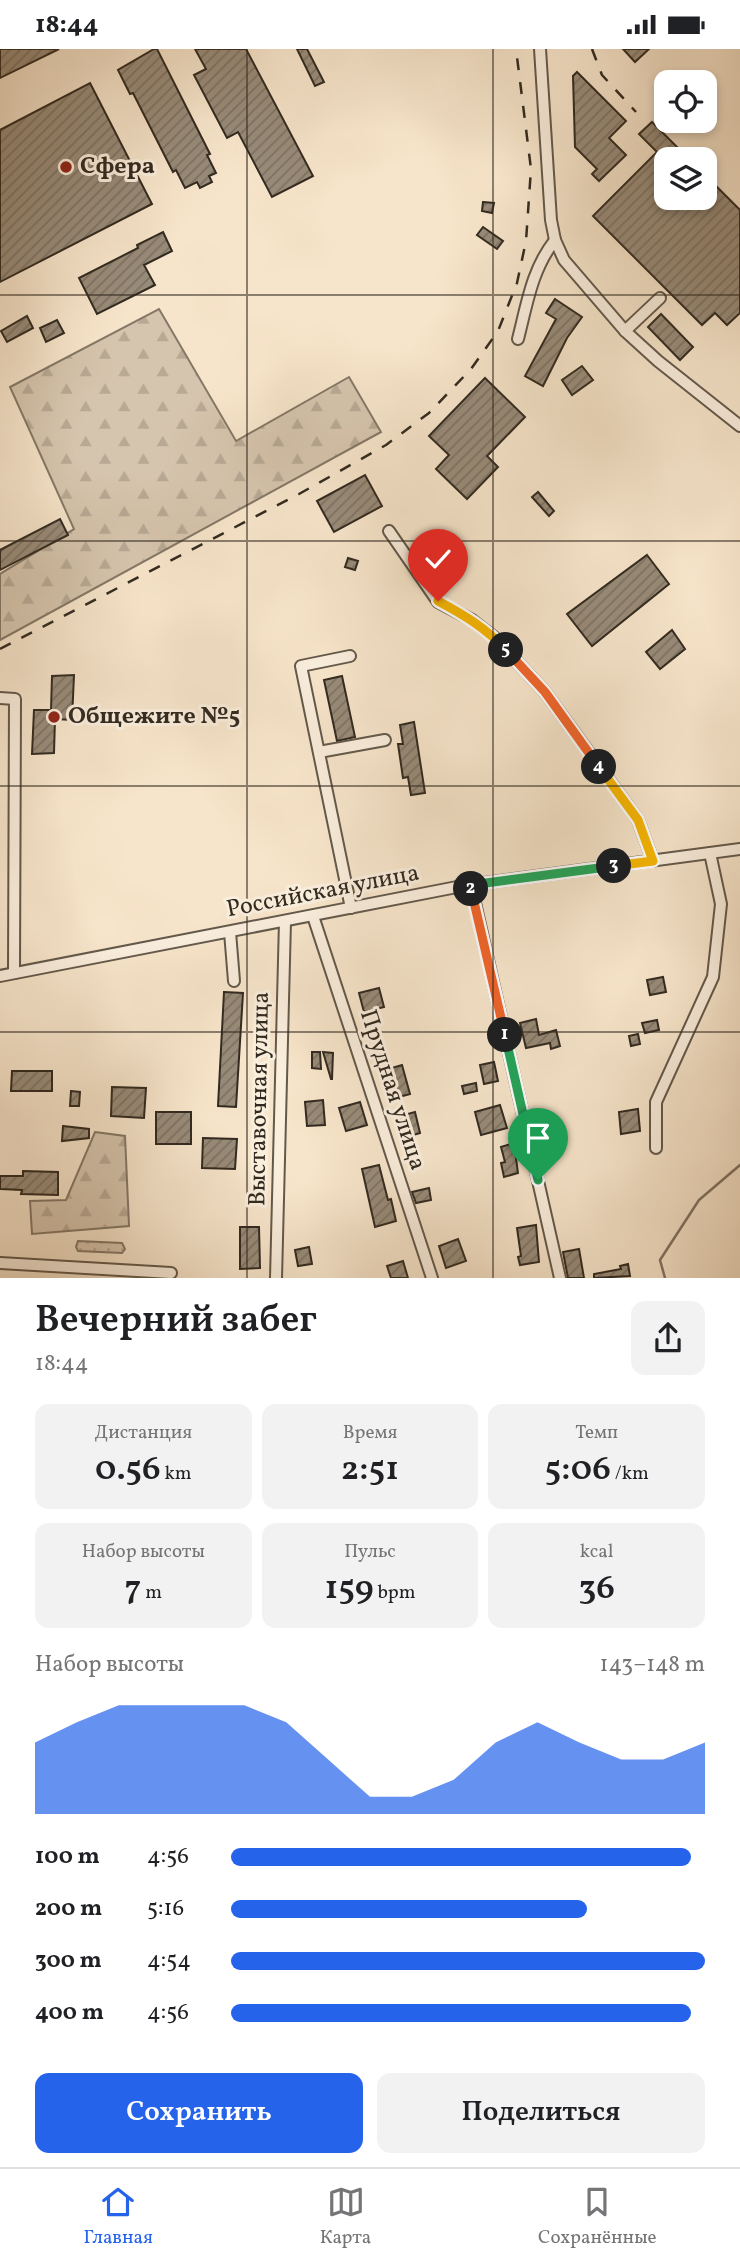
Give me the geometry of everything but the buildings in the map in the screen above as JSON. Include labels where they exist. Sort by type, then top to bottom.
[{"type":"street","points":[[540,49],[551,220],[555,240],[564,260],[625,331],[658,361],[740,426]]},
{"type":"street","points":[[518,339],[534,275],[543,254],[555,240]]},
{"type":"street","points":[[625,331],[660,298]]},
{"type":"street","points":[[389,531],[438,601],[472,620],[494,637],[545,692],[638,820],[653,861]]},
{"type":"street","points":[[350,656],[301,666],[351,908]]},
{"type":"street","points":[[0,698],[15,699],[14,973]]},
{"type":"street","points":[[318,752],[385,740]]},
{"type":"street","name":"Российская улица","points":[[0,975],[471,885],[740,849]]},
{"type":"street","points":[[656,1148],[656,1102],[713,977],[721,904],[710,853]]},
{"type":"street","points":[[471,885],[560,1278]]},
{"type":"street","name":"Прудная улица","points":[[313,916],[432,1278]]},
{"type":"street","name":"Выставочная улица","points":[[276,1278],[285,921]]},
{"type":"street","points":[[230,932],[234,981]]},
{"type":"street","points":[[0,1263],[171,1273]]},
{"type":"green space","points":[[159,309],[236,441],[349,377],[381,432],[0,640],[0,574],[74,529],[10,387]]},
{"type":"green space","points":[[95,1132],[125,1136],[129,1226],[32,1234],[30,1201],[66,1200]]},
{"type":"green space","points":[[78,1241],[122,1243],[125,1249],[122,1253],[78,1251]]},
{"type":"waterway","points":[[665,1278],[660,1260],[699,1200],[740,1165]]},
{"type":"railway","points":[[0,649],[299,494],[386,445],[429,413],[471,369],[498,331],[517,283],[526,241],[531,169],[516,49]]},
{"type":"railway","points":[[592,49],[602,75],[636,112]]},
{"type":"place","name":"Сфера","points":[[66,167]]},
{"type":"place","name":"Общежите №5","points":[[54,717]]},
{"type":"route","points":[[438,601],[472,620],[494,637],[545,692],[638,820],[653,861],[471,885],[538,1180]]}]
